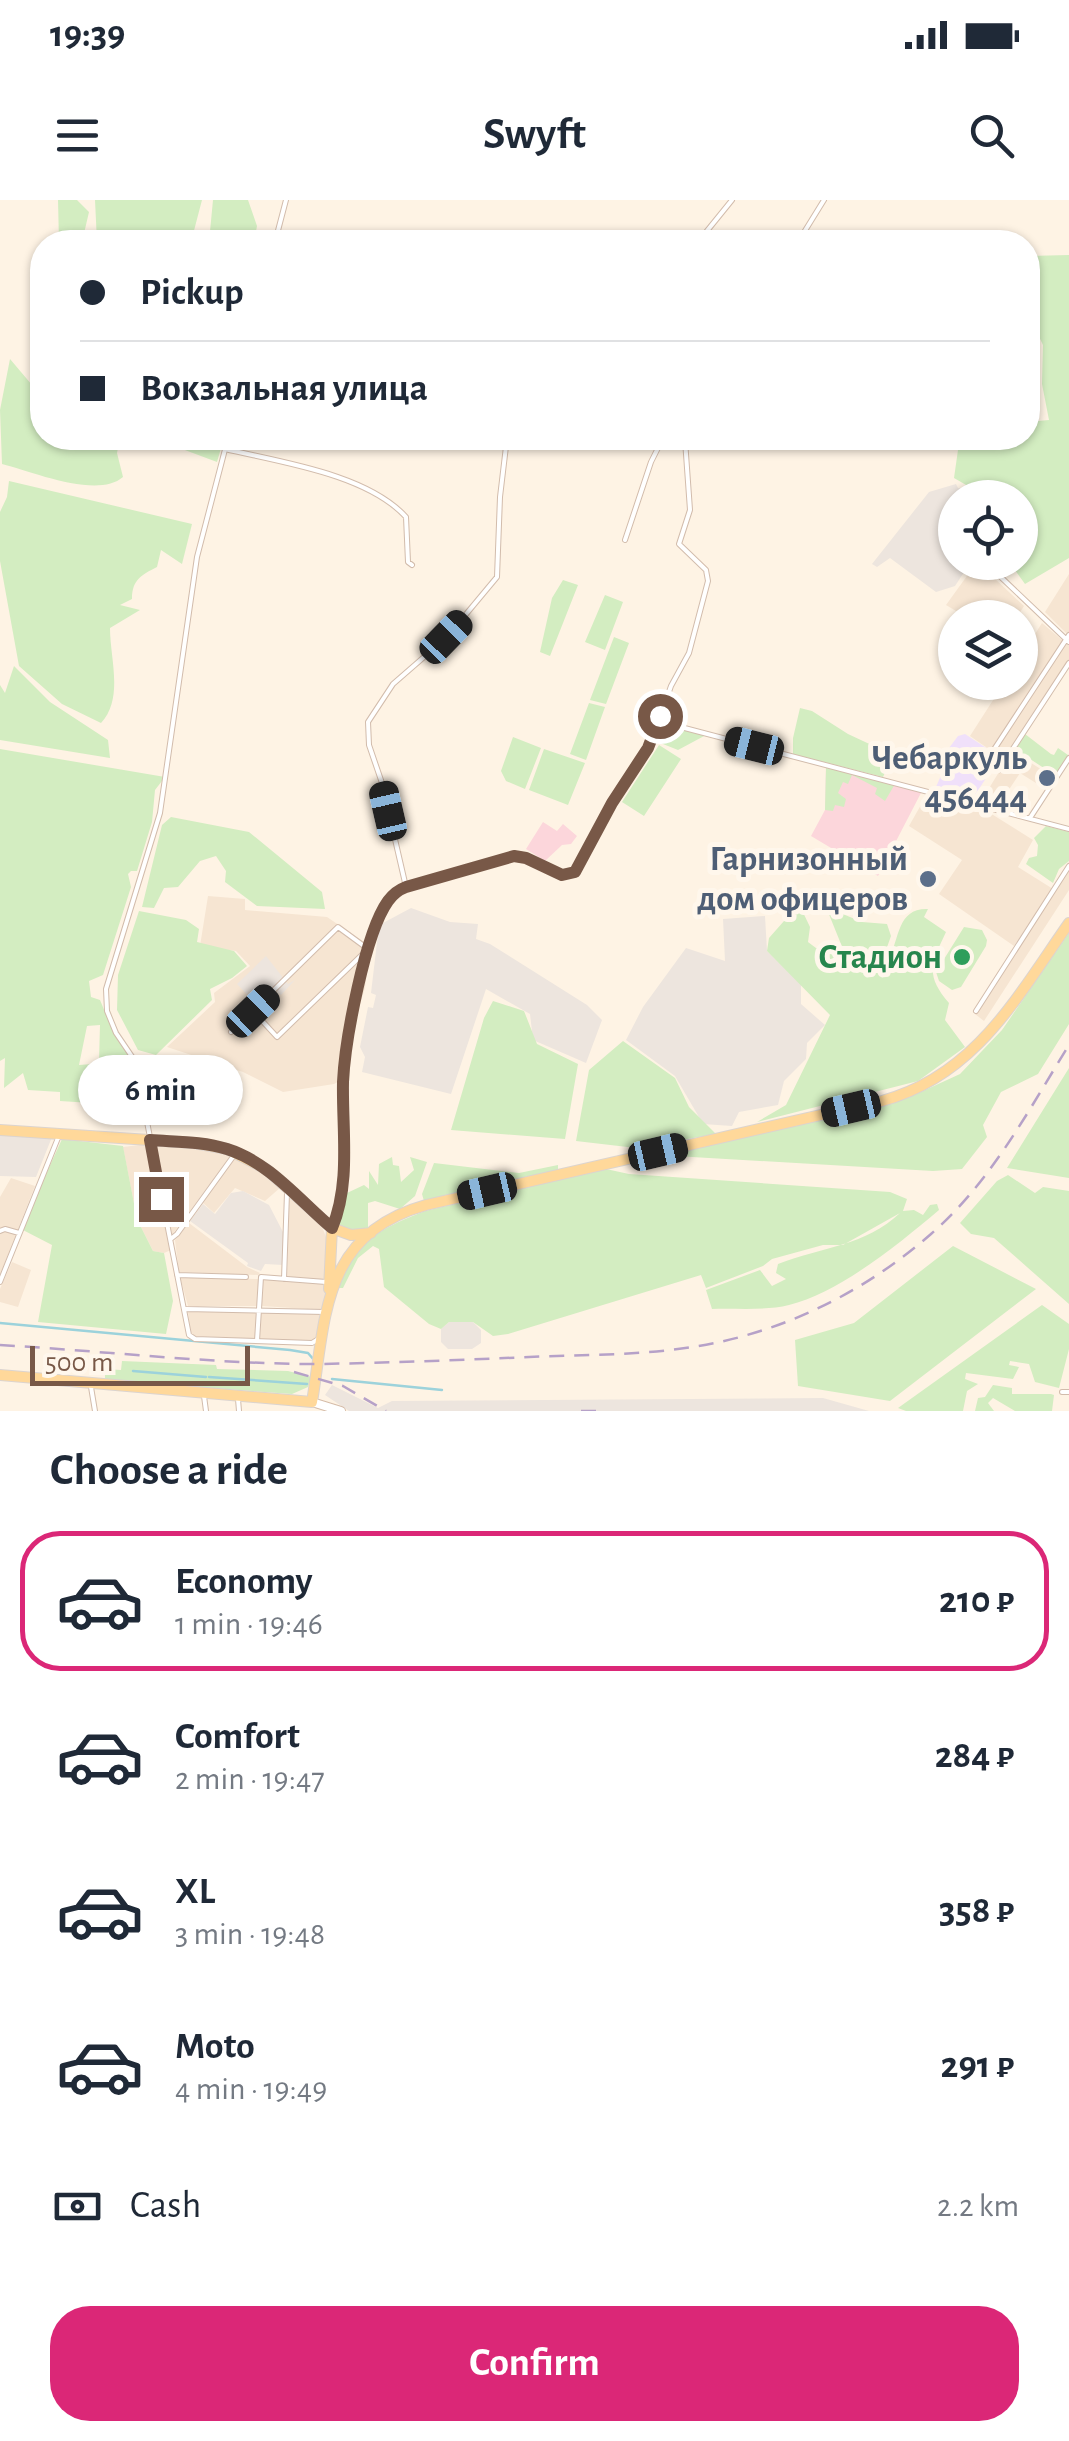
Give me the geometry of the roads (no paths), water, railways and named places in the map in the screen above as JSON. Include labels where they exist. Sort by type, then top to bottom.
[{"type":"main road","points":[[329,1288],[346,1260],[372,1233],[426,1205],[882,1100],[925,1085],[990,1034],[1069,924]]},
{"type":"main road","points":[[0,1130],[211,1145],[236,1152],[266,1169],[332,1228],[351,1235],[372,1233]]},
{"type":"main road","points":[[311,1395],[329,1288],[332,1228]]},
{"type":"main road","points":[[0,1375],[238,1394],[293,1403],[311,1395]]},
{"type":"main road","points":[[311,1395],[341,1411]]},
{"type":"street","points":[[278,230],[286,200]]},
{"type":"street","points":[[708,230],[732,200]]},
{"type":"street","points":[[805,230],[824,200]]},
{"type":"street","points":[[224,450],[194,571],[160,814],[106,989],[112,1022],[135,1061],[188,1335],[312,1343],[321,1337]]},
{"type":"street","points":[[233,450],[339,478],[375,493],[406,517],[408,562],[412,565]]},
{"type":"street","points":[[406,887],[382,784],[368,745],[368,722],[393,684],[446,637],[497,577],[506,450]]},
{"type":"street","points":[[625,540],[656,450]]},
{"type":"street","points":[[332,1228],[343,1177],[343,1078],[368,949],[385,905],[394,893],[406,887],[514,856],[562,875],[575,872],[612,803],[648,748],[671,686],[689,653],[708,581],[706,570],[680,544],[690,503],[686,450]]},
{"type":"street","points":[[992,751],[1068,638],[1005,580]]},
{"type":"street","points":[[998,770],[1069,664]]},
{"type":"street","points":[[658,720],[1069,829]]},
{"type":"street","points":[[1030,818],[1069,758]]},
{"type":"street","points":[[976,1011],[1069,866]]},
{"type":"street","points":[[232,1032],[338,927],[368,949]]},
{"type":"street","points":[[253,1011],[276,1036],[368,949]]},
{"type":"street","points":[[349,965],[364,968]]},
{"type":"street","points":[[0,1282],[59,1134]]},
{"type":"street","points":[[172,1238],[236,1152]]},
{"type":"street","points":[[284,1279],[288,1188]]},
{"type":"street","points":[[0,1232],[5,1229],[19,1233]]},
{"type":"street","points":[[177,1274],[246,1277]]},
{"type":"street","points":[[257,1341],[261,1277],[329,1288]]},
{"type":"street","points":[[186,1309],[325,1312]]},
{"type":"street","points":[[91,1382],[95,1411]]},
{"type":"street","points":[[204,1392],[206,1411]]},
{"type":"street","points":[[1062,1392],[1069,1392]]},
{"type":"street","points":[[238,1394],[239,1411]]},
{"type":"waterway","points":[[0,1323],[290,1350],[308,1353],[314,1360]]},
{"type":"waterway","points":[[133,1371],[206,1377]]},
{"type":"waterway","points":[[209,1377],[307,1384]]},
{"type":"waterway","points":[[332,1379],[442,1390]]},
{"type":"railway","points":[[0,1345],[199,1360],[317,1364],[635,1353],[688,1348],[740,1337],[817,1309],[888,1268],[931,1234],[990,1169],[1069,1045]]},
{"type":"railway","points":[[294,1372],[343,1386],[386,1411]]},
{"type":"railway","points":[[581,1411],[606,1411]]},
{"type":"place","name":"Чебаpкуль 456444","points":[[1047,778]]},
{"type":"place","name":"Гарнизонный дом офицеров","points":[[928,879]]},
{"type":"place","name":"Стадион","points":[[962,957]]}]
